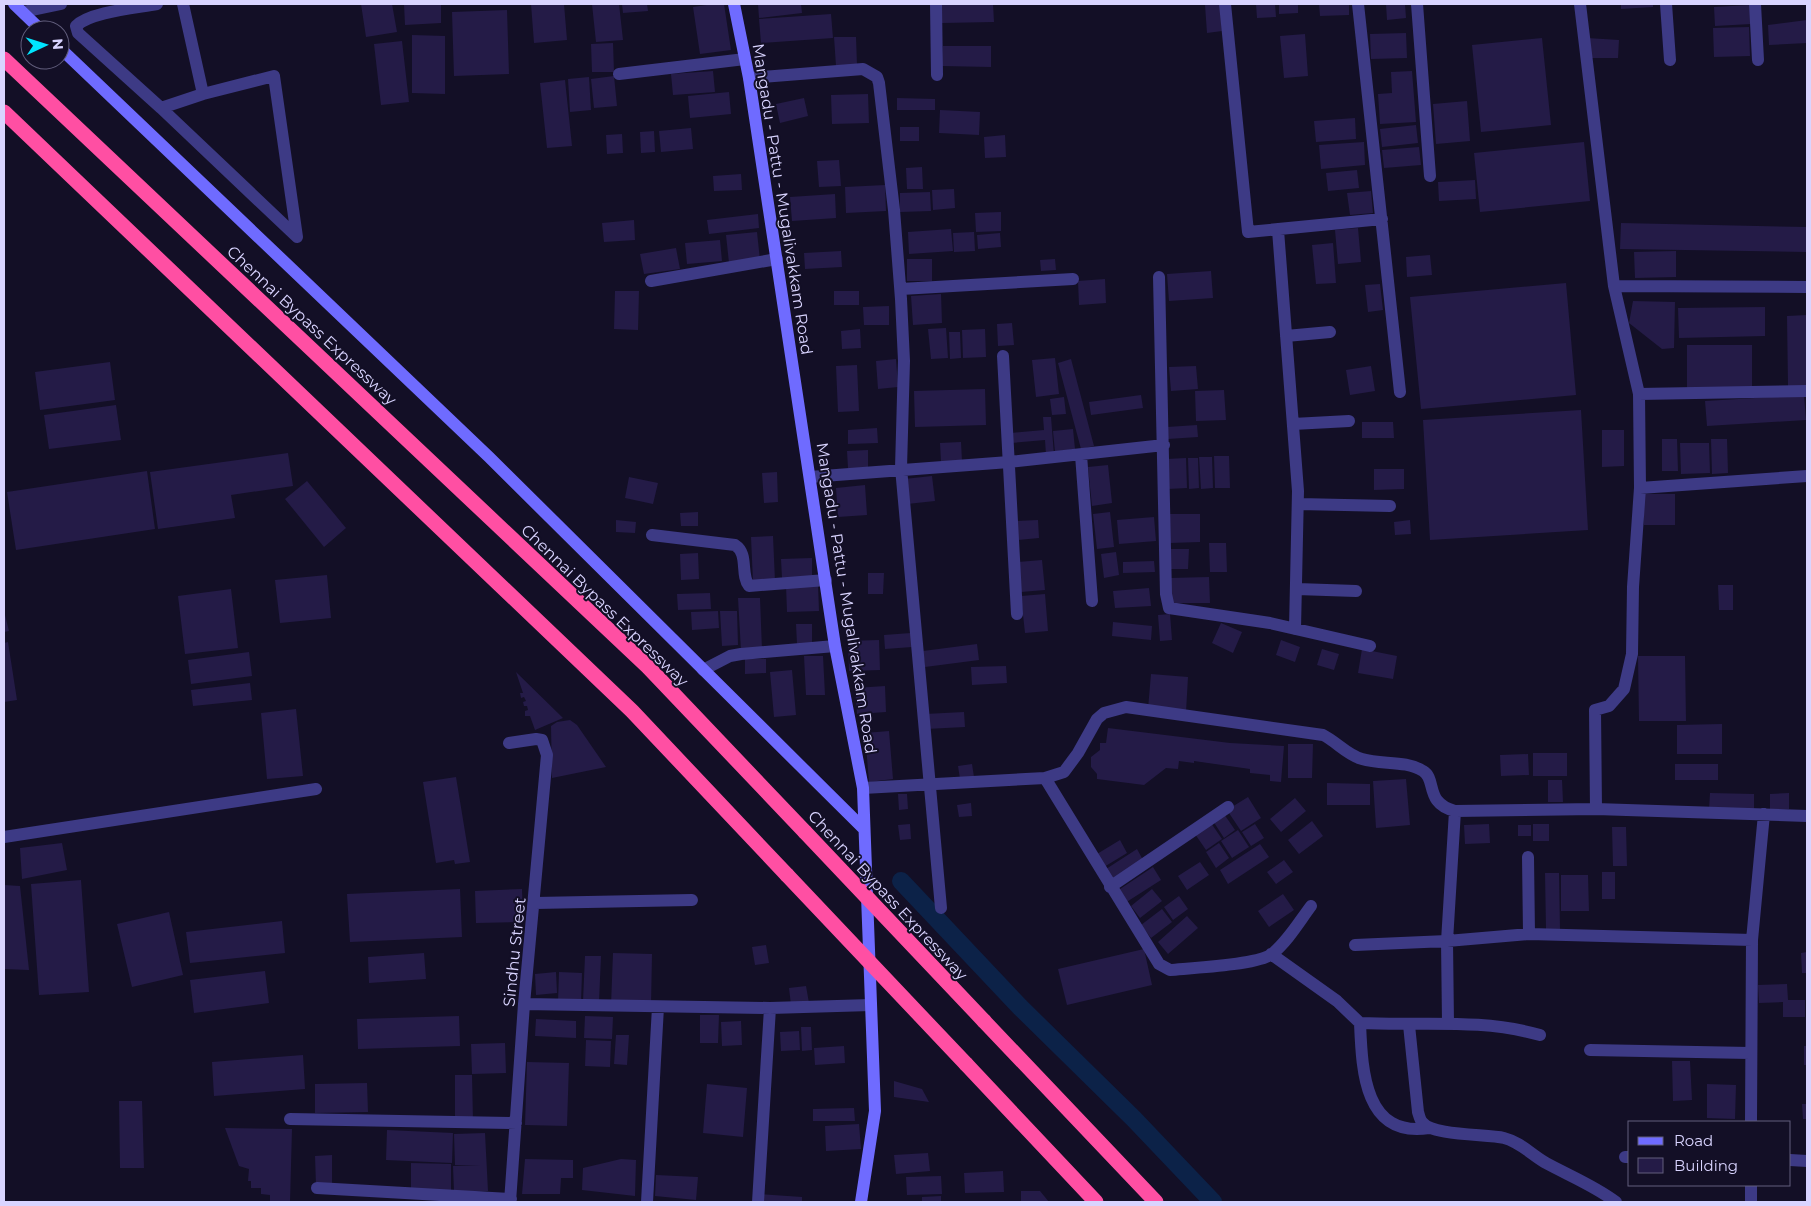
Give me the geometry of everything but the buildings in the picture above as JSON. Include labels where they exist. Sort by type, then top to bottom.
[{"type":"highway","name":"Chennai Bypass Expressway","points":[[4,59],[648,667],[1156,1202]]},
{"type":"highway","points":[[4,112],[632,711],[1096,1202]]},
{"type":"street","points":[[18,8],[61,4]]},
{"type":"street","points":[[156,4],[81,21],[76,26],[78,33],[161,108],[297,237],[274,76],[203,94],[161,108]]},
{"type":"street","points":[[183,4],[203,94]]},
{"type":"street","name":"Mangadu - Pattu - Mugalivakkam Road","points":[[734,4],[749,78],[836,646],[863,788],[875,1111],[861,1202]]},
{"type":"street","points":[[936,4],[937,75]]},
{"type":"street","points":[[1225,4],[1248,232],[1382,220]]},
{"type":"street","points":[[1358,4],[1400,392]]},
{"type":"street","points":[[1417,4],[1430,176]]},
{"type":"street","points":[[1580,4],[1614,286],[1639,394],[1640,488],[1633,586],[1632,654],[1624,689],[1609,706],[1595,710],[1596,809]]},
{"type":"street","points":[[1666,4],[1670,60]]},
{"type":"street","points":[[1755,4],[1758,60]]},
{"type":"street","points":[[18,8],[31,20]]},
{"type":"street","points":[[70,58],[482,451],[864,829]]},
{"type":"street","points":[[619,74],[745,59]]},
{"type":"street","points":[[749,78],[863,69],[877,77],[894,210],[901,289],[904,361],[901,468],[941,908]]},
{"type":"street","points":[[1278,230],[1298,504],[1295,629]]},
{"type":"street","points":[[650,281],[776,259]]},
{"type":"street","points":[[1159,277],[1166,594],[1169,608],[1295,629],[1370,646]]},
{"type":"street","points":[[901,289],[1073,279]]},
{"type":"street","points":[[1614,286],[1807,287]]},
{"type":"street","points":[[1286,336],[1330,332]]},
{"type":"street","points":[[1003,356],[1017,614]]},
{"type":"street","points":[[1639,394],[1807,391]]},
{"type":"street","points":[[1293,424],[1350,421]]},
{"type":"street","points":[[810,477],[901,468],[1009,462],[1164,445]]},
{"type":"street","points":[[1081,455],[1092,600]]},
{"type":"street","points":[[1640,488],[1807,476]]},
{"type":"street","points":[[1298,504],[1390,506]]},
{"type":"street","points":[[652,535],[735,545],[742,551],[746,582],[750,586],[826,580]]},
{"type":"street","points":[[1297,589],[1356,591]]},
{"type":"street","points":[[703,670],[730,656],[836,646]]},
{"type":"street","points":[[863,788],[930,786],[1045,778],[1064,772],[1078,753],[1096,719],[1104,713],[1126,707],[1323,735],[1357,758],[1374,763],[1411,766],[1421,769],[1427,773],[1435,798],[1444,808],[1455,811],[1596,809],[1807,816]]},
{"type":"street","name":"Sindhu Street","points":[[509,743],[536,738],[542,740],[546,746],[535,903],[524,1004],[511,1201]]},
{"type":"street","points":[[1045,778],[1110,887],[1159,964],[1164,968],[1170,970],[1255,960],[1271,954],[1292,933],[1310,906]]},
{"type":"street","points":[[4,837],[316,789]]},
{"type":"street","points":[[1110,887],[1228,807]]},
{"type":"street","points":[[1448,1023],[1447,941],[1455,811]]},
{"type":"street","points":[[1751,1121],[1752,940],[1764,814]]},
{"type":"street","points":[[1528,857],[1529,934]]},
{"type":"street","points":[[535,903],[692,900]]},
{"type":"street","points":[[1355,945],[1447,941],[1529,934],[1752,940]]},
{"type":"street","points":[[1271,954],[1337,1001],[1360,1023],[1409,1025],[1448,1023],[1509,1026],[1540,1035]]},
{"type":"street","points":[[524,1004],[770,1008],[871,1005]]},
{"type":"street","points":[[646,1202],[658,1007]]},
{"type":"street","points":[[758,1202],[770,1008]]},
{"type":"street","points":[[1360,1023],[1362,1062],[1374,1104],[1381,1115],[1393,1124],[1404,1129],[1429,1128],[1504,1138],[1516,1142],[1545,1162],[1605,1194],[1616,1202]]},
{"type":"street","points":[[1409,1025],[1418,1112],[1422,1122],[1429,1128]]},
{"type":"street","points":[[1590,1050],[1750,1053]]},
{"type":"street","points":[[290,1119],[516,1123]]},
{"type":"street","points":[[1791,1160],[1807,1161]]},
{"type":"street","points":[[1751,1186],[1751,1202]]},
{"type":"street","points":[[318,1188],[511,1201]]},
{"type":"waterway","points":[[901,881],[1020,1007],[1134,1119],[1213,1202]]}]
